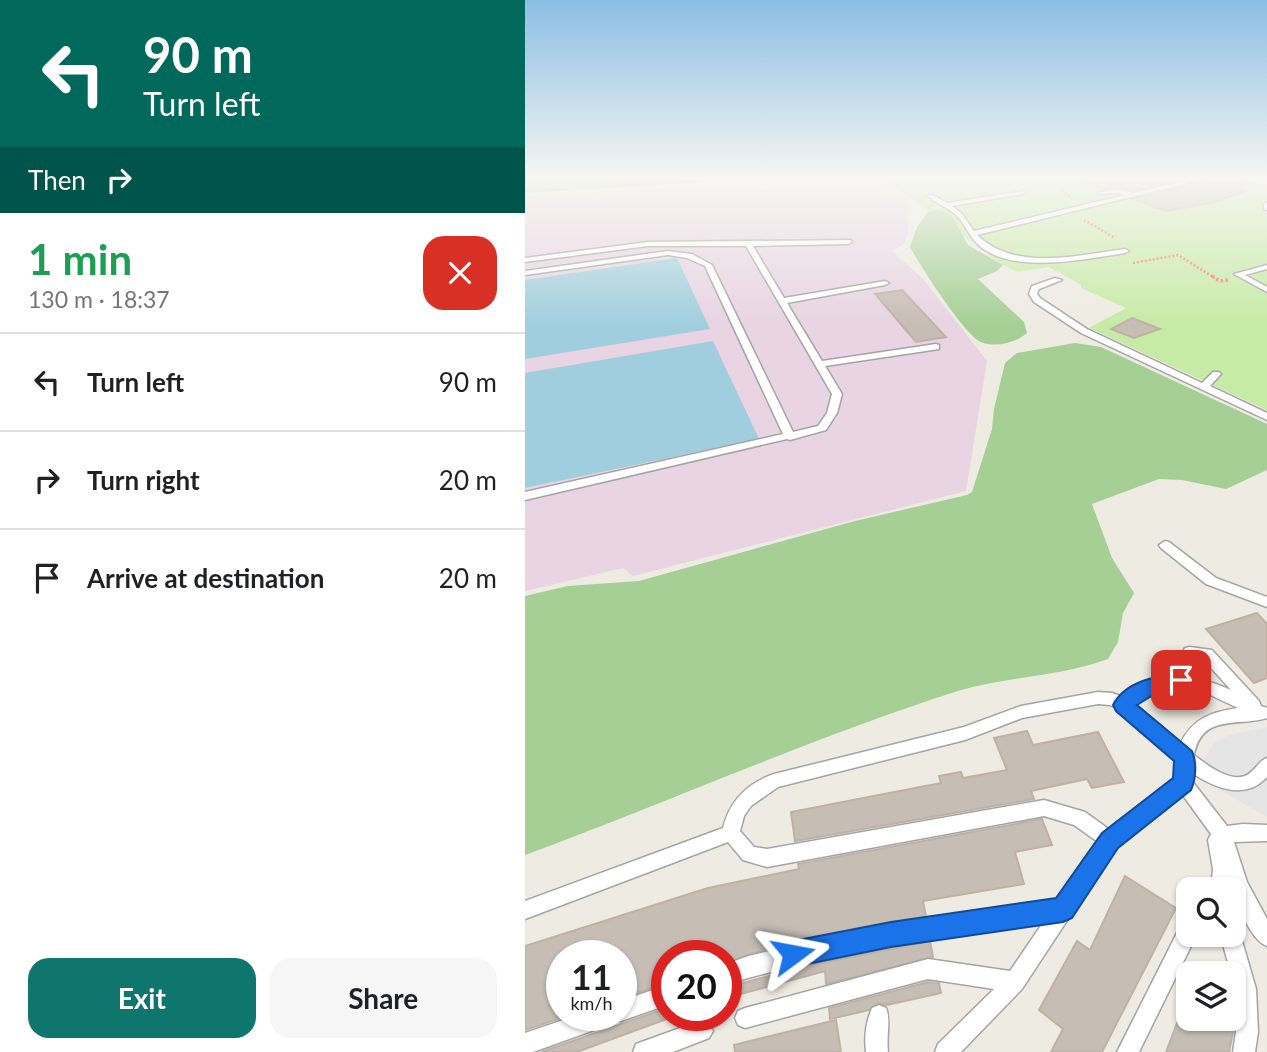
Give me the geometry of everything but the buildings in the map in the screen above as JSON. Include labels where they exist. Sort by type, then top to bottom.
[{"type":"lane","points":[[967,227],[990,250],[1023,259],[1125,251]]},
{"type":"lane","points":[[971,234],[1000,227]]},
{"type":"lane","points":[[525,260],[648,244],[848,242]]},
{"type":"lane","points":[[525,496],[822,429],[832,413],[837,394],[748,244]]},
{"type":"lane","points":[[525,273],[668,253],[688,254],[698,258],[708,265],[790,437]]},
{"type":"lane","points":[[1267,267],[1238,274],[1267,290]]},
{"type":"lane","points":[[1058,280],[1035,288],[1033,294],[1037,300],[1084,331],[1267,417]]},
{"type":"lane","points":[[783,301],[885,282]]},
{"type":"lane","points":[[820,364],[884,352],[936,347]]},
{"type":"lane","points":[[1205,387],[1216,374]]},
{"type":"lane","points":[[1165,545],[1211,581],[1267,602]]},
{"type":"lane","points":[[1190,652],[1207,654],[1264,714]]},
{"type":"lane","points":[[1123,705],[1136,694],[1157,683],[1181,680],[1212,686],[1264,714]]},
{"type":"lane","points":[[731,833],[734,815],[748,795],[774,780],[965,733],[1021,712],[1098,698],[1112,699],[1123,705],[1203,771],[1234,783],[1245,784],[1267,765]]},
{"type":"lane","points":[[1264,714],[1239,713],[1198,727],[1186,744],[1183,783],[1223,835],[1232,872],[1250,910],[1267,936]]},
{"type":"lane","points":[[946,1052],[1015,982],[1110,840],[1183,783]]},
{"type":"lane","points":[[731,833],[749,854],[767,858],[1044,808],[1079,818],[1110,840]]},
{"type":"lane","points":[[1221,877],[1217,840],[1223,835],[1244,832],[1267,833]]},
{"type":"lane","points":[[525,910],[731,833]]},
{"type":"lane","points":[[742,970],[820,948],[1063,909]]},
{"type":"lane","points":[[1128,1052],[1180,947]]},
{"type":"lane","points":[[1234,947],[1246,989],[1247,1032],[1244,1052]]},
{"type":"lane","points":[[745,1018],[928,968],[1015,982]]},
{"type":"lane","points":[[877,1052],[875,1037],[879,1015]]},
{"type":"lane","points":[[525,1044],[562,1031]]},
{"type":"lane","points":[[644,1052],[702,1031]]},
{"type":"path","points":[[1094,227],[1109,234],[1125,251]]},
{"type":"path","points":[[1160,258],[1178,255],[1220,281]]},
{"type":"shaded area","points":[[525,227],[908,227],[904,244],[892,251],[924,280],[987,361],[966,491],[633,576],[623,568],[525,591]]},
{"type":"shaded area","points":[[1267,727],[1267,817],[1203,780],[1205,757],[1214,743],[1229,735]]},
{"type":"green space","points":[[917,227],[958,227],[968,245],[1003,265],[997,271],[978,279],[1024,322],[1027,333],[1011,342],[999,344],[987,344],[974,337],[954,314],[910,247]]},
{"type":"green space","points":[[950,227],[1267,227],[1267,410],[1089,328],[1126,308],[1081,288],[1081,285],[1049,267],[1018,272],[1003,265]]},
{"type":"green space","points":[[1075,343],[1101,347],[1267,424],[1267,470],[1226,489],[1182,480],[1159,479],[1092,504],[1112,558],[1134,593],[1123,613],[1118,642],[1108,659],[1071,669],[977,686],[903,709],[525,855],[525,596],[568,586],[639,581],[855,521],[967,495],[972,492],[992,429],[1005,363],[1017,353]]},
{"type":"water","points":[[677,258],[710,329],[525,359],[525,280]]},
{"type":"water","points":[[713,341],[759,439],[525,488],[525,373]]},
{"type":"route","points":[[793,954],[891,935],[1063,909],[1110,840],[1183,783],[1185,758],[1123,705],[1136,694],[1157,683],[1181,680]]}]
